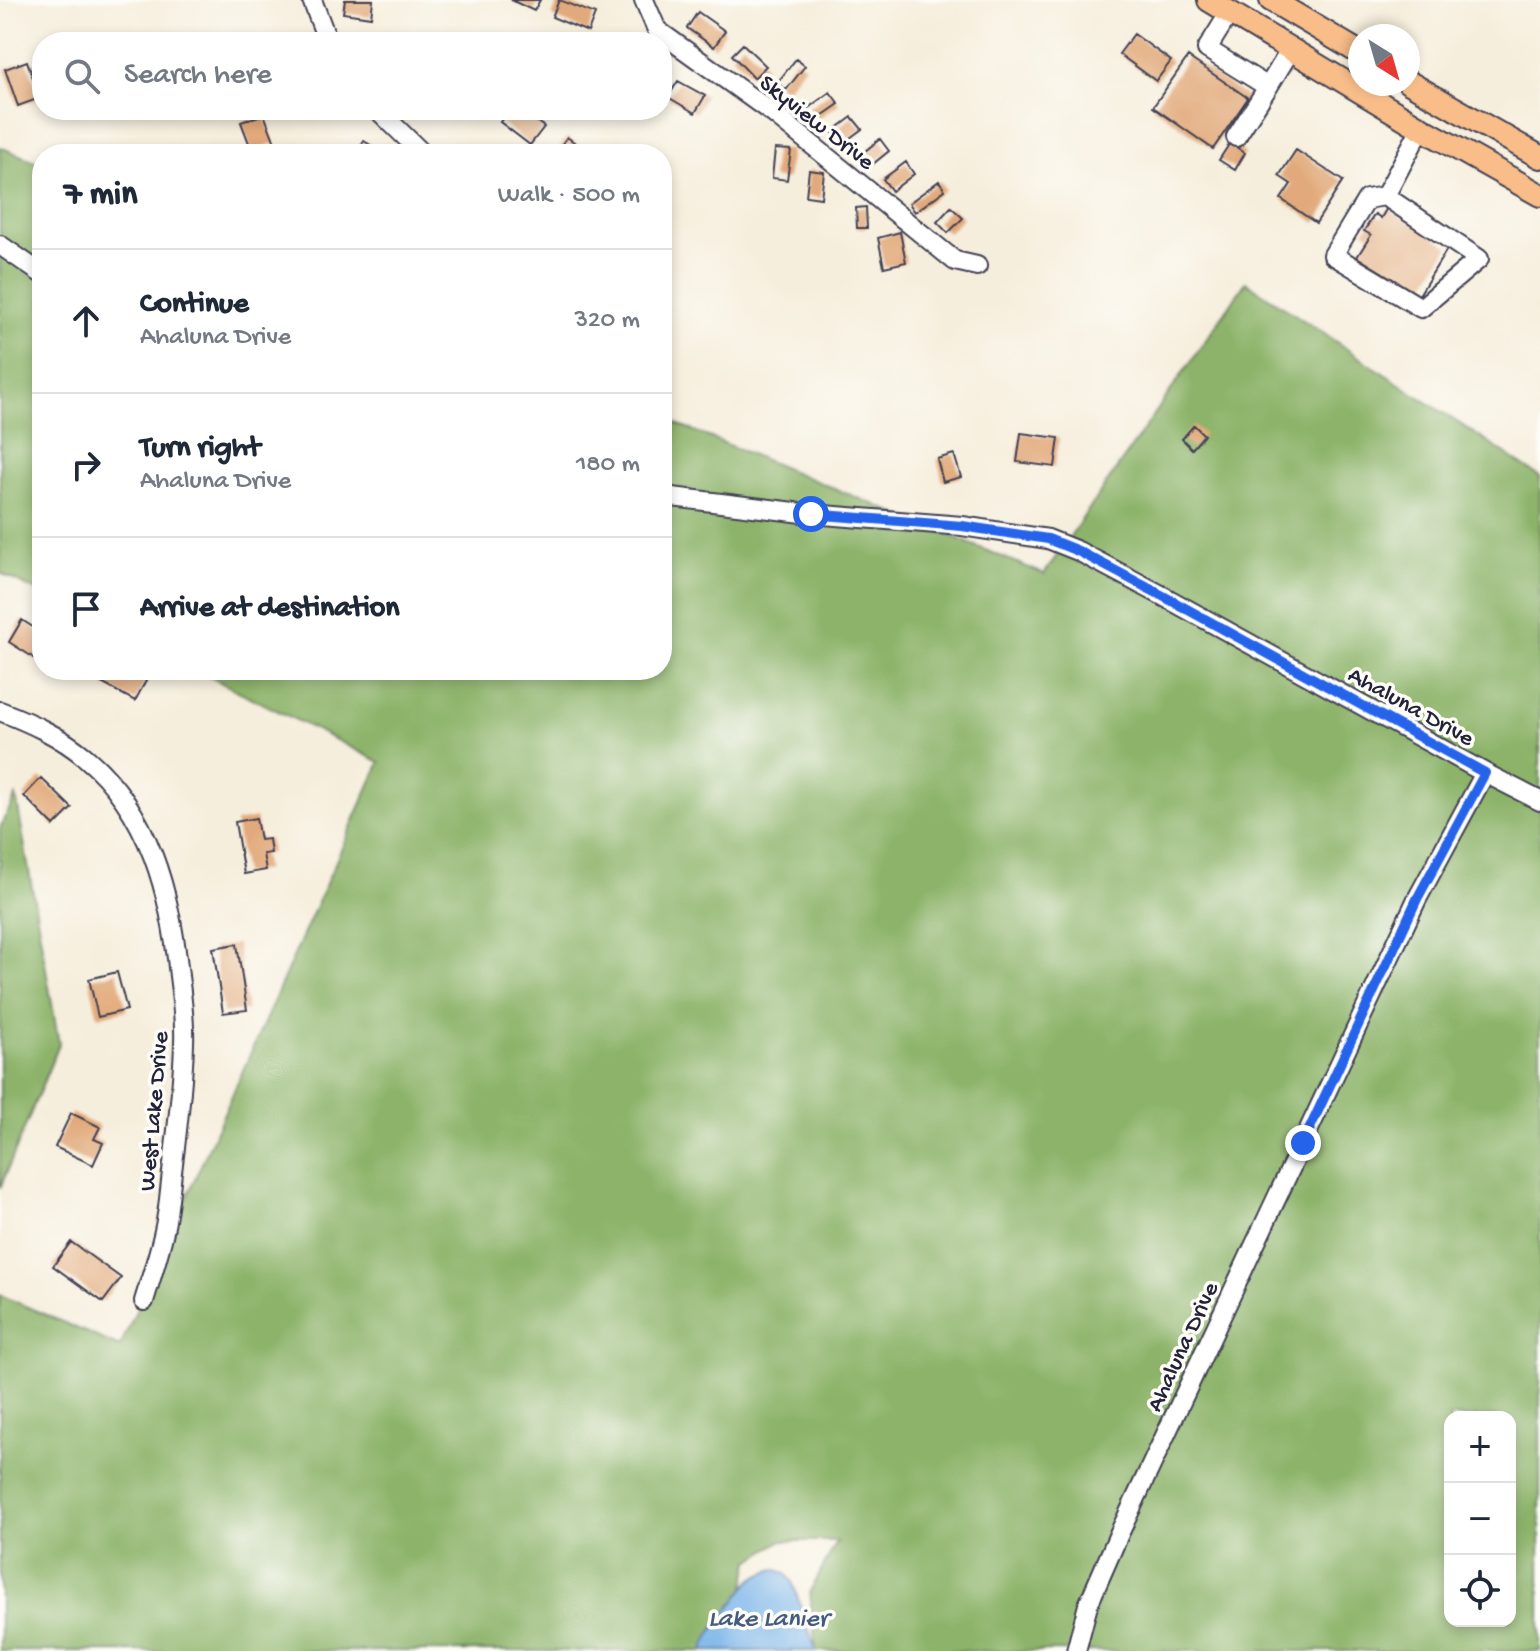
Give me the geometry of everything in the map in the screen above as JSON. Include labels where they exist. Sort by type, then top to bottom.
[{"type":"main road","points":[[1209,0],[1421,128],[1540,195]]},
{"type":"main road","points":[[1271,0],[1348,46]]},
{"type":"main road","points":[[1420,89],[1540,157]]},
{"type":"street","points":[[312,0],[324,32]]},
{"type":"street","name":"Skyview Drive","points":[[644,0],[660,32]]},
{"type":"street","points":[[1230,12],[1207,49],[1268,87]]},
{"type":"street","name":"Skyview Drive","points":[[672,41],[774,114],[955,261],[977,266]]},
{"type":"street","points":[[1236,137],[1291,49]]},
{"type":"street","points":[[388,120],[413,144]]},
{"type":"street","points":[[1385,196],[1421,128]]},
{"type":"street","points":[[1385,196],[1479,259],[1421,308],[1333,255],[1367,199],[1385,196]]},
{"type":"street","points":[[0,245],[32,267]]},
{"type":"street","name":"Ahaluna Drive","points":[[672,495],[811,514],[962,526],[1048,539],[1078,551],[1177,603],[1485,773],[1417,899],[1126,1520],[1088,1605],[1076,1651]]},
{"type":"street","name":"West Lake Drive","points":[[0,711],[36,725],[60,739],[86,758],[108,780],[143,833],[159,871],[171,915],[185,1040],[164,1230],[144,1301]]},
{"type":"street","points":[[1485,773],[1540,801]]},
{"type":"green space","points":[[0,147],[32,160],[32,589],[0,573]]},
{"type":"green space","points":[[1246,282],[1540,477],[1540,1651],[816,1651],[810,1592],[837,1541],[780,1541],[750,1561],[736,1629],[717,1651],[0,1651],[0,1295],[120,1347],[380,762],[216,680],[672,680],[672,422],[1044,574]]},
{"type":"green space","points":[[16,796],[59,1044],[0,1188],[0,828]]},
{"type":"water","name":"Lake Lanier","points":[[775,1569],[785,1573],[792,1581],[816,1651],[703,1651],[717,1624],[747,1584]]},
{"type":"building","points":[[345,0],[373,0],[371,17],[343,13]]},
{"type":"building","points":[[511,0],[540,0],[534,11]]},
{"type":"building","points":[[559,0],[595,14],[588,32],[552,17]]},
{"type":"building","points":[[698,12],[725,31],[714,47],[687,28]]},
{"type":"building","points":[[1134,34],[1171,61],[1156,81],[1119,54]]},
{"type":"building","points":[[743,44],[766,66],[754,78],[732,55]]},
{"type":"building","points":[[1188,57],[1248,98],[1213,149],[1153,107]]},
{"type":"building","points":[[796,59],[805,66],[786,90],[777,83]]},
{"type":"building","points":[[27,61],[32,75],[32,101],[18,106],[5,69]]},
{"type":"building","points":[[678,81],[705,96],[695,113],[672,99],[672,91]]},
{"type":"building","points":[[830,92],[839,104],[816,120],[807,109]]},
{"type":"building","points":[[852,117],[862,129],[842,144],[832,132]]},
{"type":"building","points":[[266,120],[275,143],[249,144],[241,122]]},
{"type":"building","points":[[535,120],[544,127],[529,144],[500,122]]},
{"type":"building","points":[[567,137],[577,144],[562,144]]},
{"type":"building","points":[[880,139],[889,151],[868,168],[859,156]]},
{"type":"building","points":[[1230,143],[1245,153],[1235,170],[1219,160]]},
{"type":"building","points":[[775,149],[791,150],[787,180],[772,178]]},
{"type":"building","points":[[1296,150],[1343,181],[1316,223],[1281,199],[1291,184],[1279,176]]},
{"type":"building","points":[[906,162],[914,174],[892,191],[883,179]]},
{"type":"building","points":[[809,170],[824,172],[821,198],[806,196]]},
{"type":"building","points":[[939,181],[945,190],[915,212],[909,203]]},
{"type":"building","points":[[866,207],[867,228],[857,228],[856,208]]},
{"type":"building","points":[[951,207],[963,218],[948,233],[937,222]]},
{"type":"building","points":[[1387,208],[1449,246],[1419,295],[1357,257],[1371,235],[1364,231],[1375,214],[1381,218]]},
{"type":"building","points":[[900,232],[906,262],[884,267],[878,238]]},
{"type":"building","points":[[1194,425],[1204,435],[1192,449],[1182,439]]},
{"type":"building","points":[[1021,433],[1059,438],[1055,467],[1017,462]]},
{"type":"building","points":[[954,454],[961,477],[943,482],[937,459]]},
{"type":"building","points":[[22,620],[32,626],[32,657],[9,642]]},
{"type":"building","points":[[96,680],[146,680],[135,701]]},
{"type":"building","points":[[41,778],[72,808],[54,826],[24,796]]},
{"type":"building","points":[[256,818],[260,840],[269,839],[271,853],[263,854],[266,870],[244,874],[235,822]]},
{"type":"building","points":[[237,944],[247,1010],[223,1013],[213,948]]},
{"type":"building","points":[[117,972],[127,1010],[98,1017],[89,979]]},
{"type":"building","points":[[71,1113],[100,1127],[94,1139],[103,1143],[93,1165],[55,1147]]},
{"type":"building","points":[[71,1242],[121,1278],[103,1302],[53,1266]]},
{"type":"route","points":[[811,514],[962,526],[1048,539],[1078,551],[1163,596],[1485,773],[1417,899],[1303,1143]]}]
